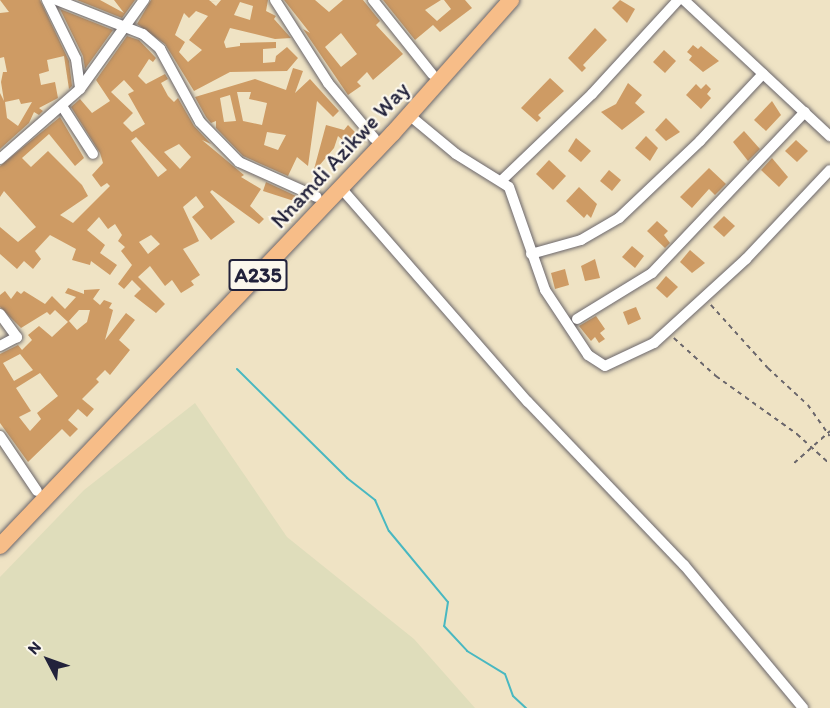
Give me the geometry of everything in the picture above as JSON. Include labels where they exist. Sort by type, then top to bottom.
[{"type":"highway","name":"Nnamdi Azikwe Way","points":[[0,529],[374,138],[497,0]]},
{"type":"highway","name":"Nnamdi Azikwe Way","points":[[0,546],[341,188],[511,0]]},
{"type":"street","points":[[47,0],[76,59],[80,89]]},
{"type":"street","points":[[57,0],[124,24],[143,34],[160,49],[200,122],[239,162],[317,197]]},
{"type":"street","points":[[0,159],[80,89],[124,24],[144,0]]},
{"type":"street","points":[[275,0],[328,83],[374,138]]},
{"type":"street","points":[[373,0],[432,74]]},
{"type":"street","points":[[501,181],[592,94],[678,0]]},
{"type":"street","points":[[684,0],[830,136]]},
{"type":"street","points":[[531,254],[581,240],[619,218],[700,141],[763,74]]},
{"type":"street","points":[[62,106],[93,153]]},
{"type":"street","points":[[577,319],[636,286],[652,273],[805,112]]},
{"type":"street","points":[[409,115],[456,154],[501,181],[515,196],[531,254],[545,290],[597,364],[605,366],[625,358],[666,332],[705,298],[830,170]]},
{"type":"street","points":[[341,188],[528,402],[684,565],[803,708]]},
{"type":"street","points":[[0,314],[18,338],[0,346]]},
{"type":"street","points":[[0,436],[37,490]]},
{"type":"path","points":[[705,298],[768,368],[808,405],[829,431],[830,436]]},
{"type":"path","points":[[666,332],[716,376],[812,447],[830,464]]},
{"type":"path","points":[[795,463],[829,431]]},
{"type":"shaded area","points":[[195,403],[287,537],[414,639],[475,708],[0,708],[0,577],[84,490]]},
{"type":"building","points":[[0,0],[40,0],[69,61],[72,86],[69,89],[64,56],[47,60],[49,71],[39,74],[41,85],[55,82],[58,98],[39,108],[43,111],[39,115],[34,112],[29,123],[0,149],[0,93],[4,101],[1,82],[3,72],[7,72],[4,57],[0,58],[0,13],[9,12]],"holes":[[[19,99],[21,104],[32,102],[18,126],[7,118],[5,102]]]},
{"type":"building","points":[[77,0],[100,0],[124,13],[114,0],[135,0],[122,18]]},
{"type":"building","points":[[151,0],[209,0],[216,6],[221,0],[268,0],[266,11],[276,16],[274,19],[291,38],[275,39],[230,28],[224,42],[226,48],[240,46],[240,43],[276,42],[276,48],[263,49],[263,63],[275,62],[276,56],[287,47],[298,58],[287,71],[230,72],[194,91],[165,44],[137,24]],"holes":[[[240,2],[253,6],[250,20],[234,15]],[[196,11],[208,16],[189,40],[202,50],[188,62],[179,52],[185,42],[175,35],[184,13],[189,18]]]},
{"type":"building","points":[[284,0],[315,0],[329,12],[343,0],[363,0],[380,21],[376,25],[403,54],[373,80],[367,72],[357,82],[361,86],[348,95],[303,29],[310,33]],"holes":[[[341,33],[357,54],[341,67],[325,47]]]},
{"type":"building","points":[[383,0],[441,0],[425,10],[437,21],[451,9],[444,0],[465,0],[472,8],[440,32],[433,25],[415,40]]},
{"type":"building","points":[[620,0],[635,9],[627,23],[612,8]]},
{"type":"building","points":[[60,9],[113,30],[85,69],[83,56]]},
{"type":"building","points":[[595,28],[607,40],[583,65],[586,68],[582,72],[568,58]]},
{"type":"building","points":[[127,36],[139,40],[156,58],[153,62],[149,59],[138,76],[146,84],[165,74],[168,79],[161,83],[168,96],[174,102],[178,98],[194,126],[211,144],[202,140],[244,175],[241,177],[261,189],[250,206],[264,219],[259,224],[212,190],[210,192],[235,222],[211,240],[192,217],[204,207],[196,196],[183,207],[199,241],[183,249],[200,275],[191,281],[194,285],[181,293],[172,280],[165,286],[150,266],[138,277],[165,304],[156,313],[134,296],[141,289],[132,280],[124,289],[118,284],[132,265],[121,251],[125,247],[118,241],[122,235],[115,224],[108,229],[99,217],[87,230],[105,245],[100,253],[117,265],[110,275],[91,261],[90,265],[72,260],[76,249],[50,235],[35,251],[41,259],[33,269],[24,261],[17,269],[0,254],[0,227],[18,242],[36,227],[4,191],[0,197],[0,166],[60,117],[84,158],[75,166],[49,134],[22,158],[31,167],[48,151],[82,185],[88,196],[60,215],[73,223],[110,186],[107,183],[101,187],[92,175],[103,163],[100,153],[71,107],[80,99],[92,113],[110,101],[96,80]],"holes":[[[124,80],[134,91],[128,94],[145,124],[132,132],[123,123],[133,113],[111,92]],[[136,137],[167,170],[158,177],[131,141]],[[179,144],[191,157],[180,169],[164,152]],[[151,235],[160,244],[148,254],[139,242]]]},
{"type":"building","points":[[693,45],[698,49],[701,46],[719,61],[703,72],[689,60],[692,56],[687,52]]},
{"type":"building","points":[[664,50],[676,61],[665,73],[653,62]]},
{"type":"building","points":[[293,68],[303,71],[295,93],[310,79],[339,111],[333,117],[317,101],[308,166],[297,157],[288,176],[243,156],[216,128],[216,121],[211,123],[206,117],[195,97],[255,79],[286,90]],"holes":[[[237,92],[251,92],[249,99],[267,103],[262,125],[243,121]],[[230,95],[236,121],[224,122],[220,98]],[[267,132],[286,135],[278,150],[264,145]]]},
{"type":"building","points":[[550,78],[564,91],[538,115],[541,118],[537,122],[521,108]]},
{"type":"building","points":[[628,83],[642,95],[635,103],[645,112],[622,130],[601,112],[616,104]]},
{"type":"building","points":[[696,84],[701,89],[706,84],[711,89],[707,94],[711,98],[701,109],[686,95]]},
{"type":"building","points":[[772,101],[781,115],[766,131],[754,120]]},
{"type":"building","points":[[666,118],[680,132],[666,141],[655,130]]},
{"type":"building","points":[[326,125],[344,130],[348,125],[357,134],[347,144],[338,136],[334,148],[313,173]]},
{"type":"building","points":[[744,131],[760,149],[748,161],[733,142]]},
{"type":"building","points":[[646,136],[658,148],[650,161],[635,148]]},
{"type":"building","points":[[576,138],[591,151],[581,162],[568,151]]},
{"type":"building","points":[[796,140],[808,151],[797,162],[785,151]]},
{"type":"building","points":[[772,158],[788,177],[779,187],[761,170]]},
{"type":"building","points":[[549,160],[566,176],[553,190],[536,174]]},
{"type":"building","points":[[709,168],[726,184],[715,195],[709,189],[692,208],[680,197]]},
{"type":"building","points":[[609,170],[621,180],[612,191],[600,181]]},
{"type":"building","points":[[266,182],[296,196],[294,201],[263,191]]},
{"type":"building","points":[[579,187],[597,204],[591,218],[587,214],[584,218],[566,201]]},
{"type":"building","points":[[724,216],[735,226],[724,237],[713,227]]},
{"type":"building","points":[[657,221],[668,231],[664,235],[670,243],[665,248],[647,231]]},
{"type":"building","points":[[632,246],[644,256],[635,268],[622,257]]},
{"type":"building","points":[[690,250],[705,263],[692,273],[680,262]]},
{"type":"building","points":[[595,259],[600,278],[585,281],[581,266]]},
{"type":"building","points":[[565,269],[569,285],[555,289],[551,273]]},
{"type":"building","points":[[666,276],[678,287],[667,298],[656,288]]},
{"type":"building","points":[[68,288],[84,294],[84,290],[100,289],[93,299],[100,305],[104,300],[112,303],[109,308],[113,310],[105,340],[126,313],[135,320],[119,340],[130,350],[110,375],[105,370],[96,379],[99,382],[82,399],[94,409],[87,417],[78,409],[68,420],[78,429],[70,437],[62,429],[28,462],[0,423],[0,354],[18,345],[22,350],[32,340],[28,335],[39,326],[52,337],[68,322],[55,310],[50,315],[47,312],[21,328],[0,307],[0,295],[5,291],[11,299],[17,291],[21,294],[24,291],[45,304],[52,296],[65,309],[76,297],[65,293]],"holes":[[[79,310],[90,310],[87,322],[77,330],[68,322]],[[20,354],[33,370],[14,381],[3,363]],[[40,373],[58,396],[37,413],[41,419],[30,431],[19,417],[31,411],[16,388]]]},
{"type":"building","points":[[636,307],[641,319],[628,325],[623,312]]},
{"type":"building","points":[[596,316],[605,329],[600,333],[605,339],[599,343],[595,337],[591,341],[579,326]]},
{"type":"waterway","points":[[237,369],[347,478],[375,500],[389,531],[448,602],[444,626],[467,651],[505,674],[513,696],[526,708]]}]
